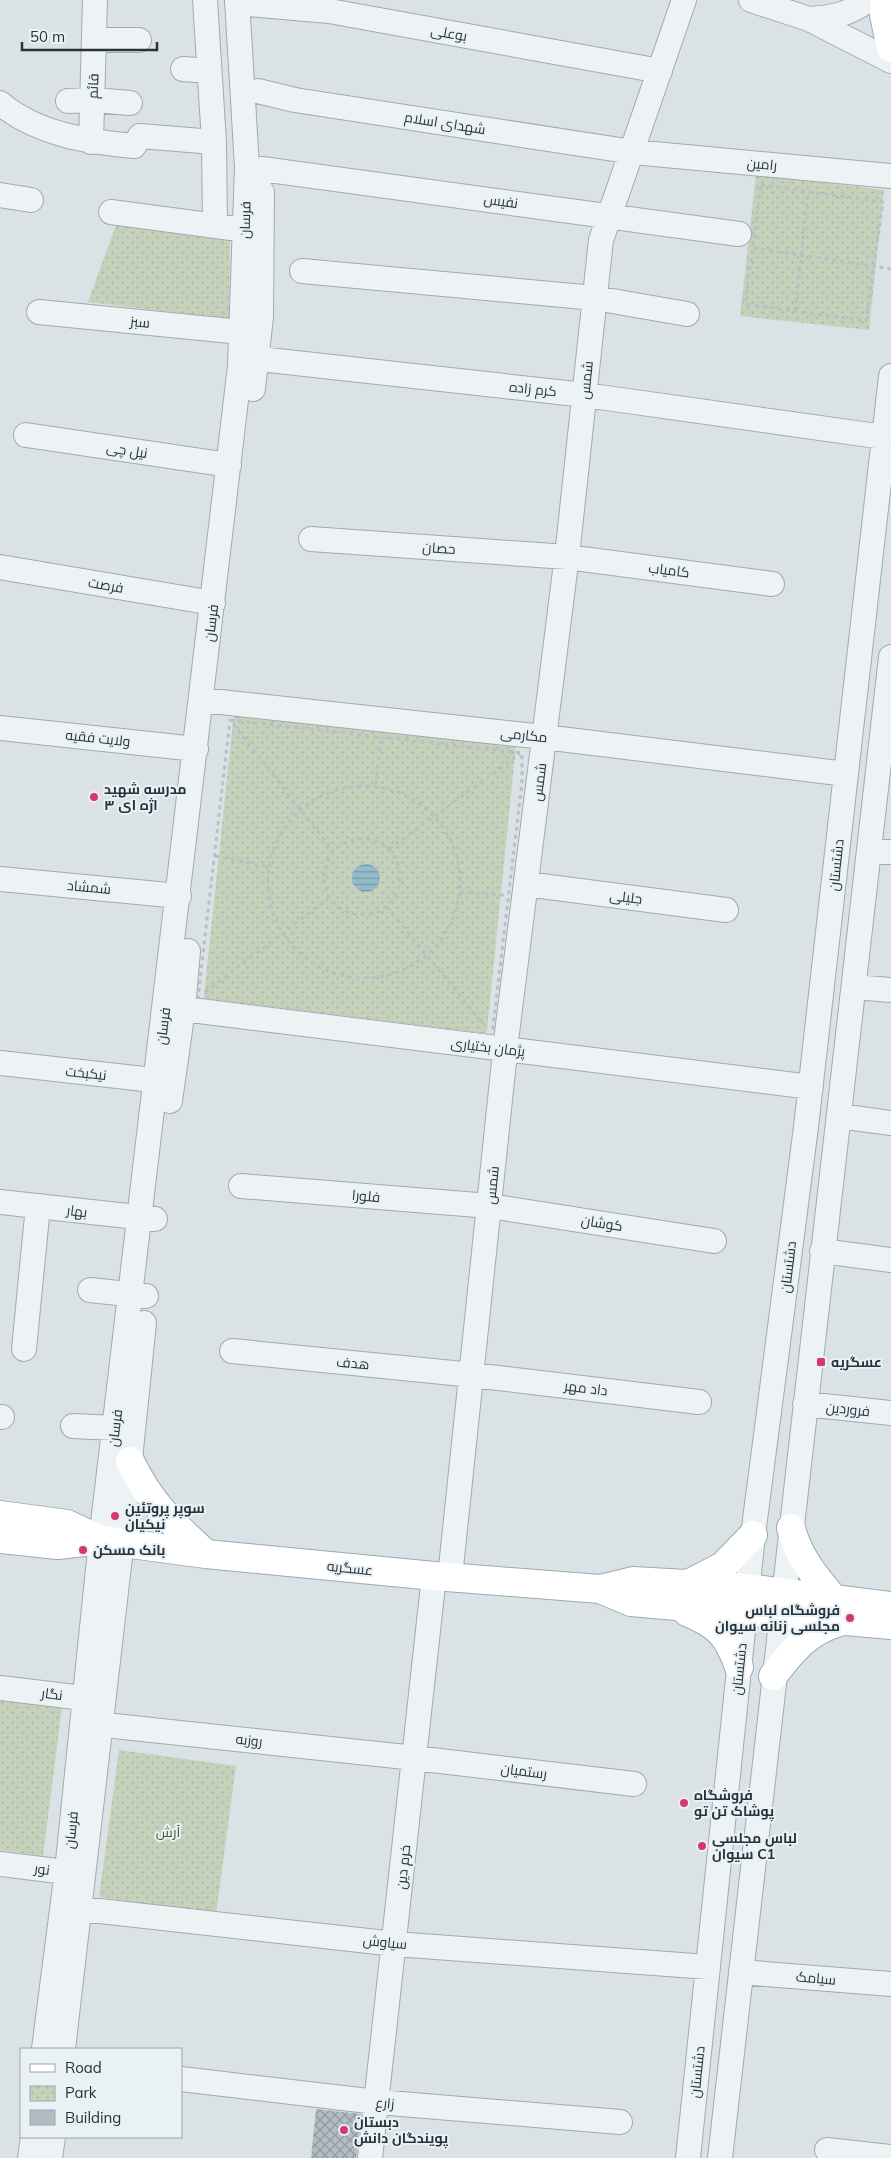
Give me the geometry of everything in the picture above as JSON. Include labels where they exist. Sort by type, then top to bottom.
[{"type":"main road","points":[[885,0],[884,15],[891,48]]},
{"type":"main road","points":[[130,1461],[142,1486],[166,1518],[206,1554]]},
{"type":"main road","name":"عسگریه","points":[[0,1515],[66,1524],[111,1542]]},
{"type":"main road","points":[[773,1676],[798,1644],[812,1633],[828,1625],[839,1610],[808,1566],[794,1540],[792,1528]]},
{"type":"main road","points":[[739,1668],[731,1643],[723,1633],[705,1620],[681,1595],[723,1566],[753,1535]]},
{"type":"main road","name":"عسگریه","points":[[0,1539],[58,1545],[111,1542],[206,1554],[442,1577],[600,1589],[631,1602],[681,1595],[747,1600],[839,1610],[891,1625]]},
{"type":"main road","name":"عسگریه","points":[[839,1610],[891,1606]]},
{"type":"street","name":"قائم","points":[[91,142],[96,0]]},
{"type":"street","points":[[205,0],[214,142],[215,226]]},
{"type":"street","name":"شمس","points":[[442,1577],[473,1375],[490,1206],[499,1042],[544,737],[567,557],[601,240],[684,0]]},
{"type":"street","points":[[751,0],[809,19],[891,61]]},
{"type":"street","points":[[809,19],[831,18],[857,8],[868,0]]},
{"type":"street","name":"بوعلی","points":[[245,2],[330,11],[660,71]]},
{"type":"street","name":"فرسان","points":[[182,1004],[179,896],[196,749],[216,707],[213,603],[229,465],[249,357],[261,317],[262,169],[258,91],[245,2]]},
{"type":"street","name":"فرسان","points":[[111,1542],[130,1461],[139,1296],[147,1219],[165,1082],[182,1004],[191,905],[216,707],[249,357],[242,332],[247,167],[245,2]]},
{"type":"street","points":[[94,40],[139,40]]},
{"type":"street","points":[[183,69],[209,71]]},
{"type":"street","name":"شهدای اسلام","points":[[258,91],[295,100],[633,152]]},
{"type":"street","points":[[68,101],[93,100],[130,103]]},
{"type":"street","points":[[0,103],[14,115],[59,133],[91,142],[134,146],[140,136],[214,142]]},
{"type":"street","name":"رامین","points":[[633,152],[889,188]]},
{"type":"street","name":"نفیس","points":[[262,169],[610,216],[746,241]]},
{"type":"street","points":[[0,195],[31,200]]},
{"type":"street","points":[[111,212],[245,230]]},
{"type":"street","points":[[302,271],[595,298],[687,314]]},
{"type":"street","name":"سبز","points":[[39,312],[242,332]]},
{"type":"street","name":"کرم زاده","points":[[249,357],[585,395],[884,437]]},
{"type":"street","name":"دشتستان","points":[[688,2158],[753,1535],[810,1087],[891,376]]},
{"type":"street","name":"نیل چی","points":[[26,434],[229,465]]},
{"type":"street","name":"حصان","points":[[310,539],[567,557]]},
{"type":"street","name":"کامیاب","points":[[567,557],[772,584]]},
{"type":"street","name":"فرصت","points":[[0,567],[213,603]]},
{"type":"street","points":[[720,2158],[773,1676],[792,1528],[822,1251],[854,986],[880,851],[890,664],[858,670]]},
{"type":"street","name":"مکارمی","points":[[216,707],[383,729],[544,737],[846,774]]},
{"type":"street","name":"ولایت فقیه","points":[[0,728],[196,749]]},
{"type":"street","name":"شمشاد","points":[[0,879],[179,896]]},
{"type":"street","name":"جلیلی","points":[[520,892],[726,910]]},
{"type":"street","points":[[854,986],[891,990]]},
{"type":"street","name":"پژمان بختیاری","points":[[182,1004],[499,1042],[810,1087]]},
{"type":"street","name":"نیکبخت","points":[[0,1064],[165,1082]]},
{"type":"street","points":[[839,1116],[891,1123]]},
{"type":"street","name":"فلورا","points":[[242,1186],[490,1206]]},
{"type":"street","name":"بهار","points":[[0,1202],[147,1219]]},
{"type":"street","points":[[24,1349],[38,1206]]},
{"type":"street","name":"کوشان","points":[[490,1206],[714,1241]]},
{"type":"street","points":[[822,1251],[891,1260]]},
{"type":"street","points":[[90,1290],[139,1296]]},
{"type":"street","name":"فرسان","points":[[63,2048],[71,1908],[111,1542],[115,1428],[139,1296]]},
{"type":"street","name":"هدف","points":[[232,1352],[473,1375]]},
{"type":"street","name":"داد مهر","points":[[473,1375],[699,1402]]},
{"type":"street","name":"فروردین","points":[[805,1404],[891,1413]]},
{"type":"street","points":[[72,1426],[115,1428]]},
{"type":"street","name":"خرم دین","points":[[370,2158],[415,1758],[442,1577]]},
{"type":"street","name":"نگار","points":[[0,1688],[94,1699]]},
{"type":"street","name":"روزبه","points":[[92,1724],[415,1758]]},
{"type":"street","name":"رستمیان","points":[[415,1758],[634,1784]]},
{"type":"street","name":"نور","points":[[0,1864],[75,1873]]},
{"type":"street","name":"فرسان","points":[[44,2048],[71,1908]]},
{"type":"street","name":"سیاوش","points":[[71,1908],[395,1944],[708,1967]]},
{"type":"street","name":"سیامک","points":[[741,1972],[891,1984]]},
{"type":"street","name":"زارع","points":[[182,2079],[377,2102],[620,2122]]},
{"type":"street","points":[[30,2158],[32,2138]]},
{"type":"street","points":[[50,2158],[53,2138]]},
{"type":"street","points":[[827,2150],[891,2157]]},
{"type":"path","points":[[883,202],[761,185],[746,241],[745,304],[866,321],[883,202],[889,188]]},
{"type":"path","points":[[795,311],[808,192]]},
{"type":"path","points":[[746,241],[801,254],[891,269]]},
{"type":"path","points":[[216,707],[383,729],[522,753]]},
{"type":"path","points":[[216,707],[333,851]]},
{"type":"path","points":[[182,1004],[215,856],[216,707]]},
{"type":"path","points":[[376,784],[383,729]]},
{"type":"path","points":[[388,848],[544,737]]},
{"type":"path","points":[[499,1042],[520,892],[522,753]]},
{"type":"path","points":[[376,784],[402,794],[434,816],[450,838],[460,870],[460,892],[459,903],[447,934],[428,956],[398,973],[368,979],[338,975],[310,962],[288,941],[273,914],[268,884],[272,854],[285,827],[301,810],[336,790],[376,784]]},
{"type":"path","points":[[366,838],[388,848],[396,859],[401,872],[400,885],[396,897],[387,907],[376,913],[363,916],[350,914],[338,908],[329,898],[324,886],[326,862],[333,851],[348,841],[366,838]]},
{"type":"path","points":[[215,856],[270,867]]},
{"type":"path","points":[[460,892],[520,892]]},
{"type":"path","points":[[182,1004],[329,898]]},
{"type":"path","points":[[387,907],[499,1042]]},
{"type":"path","points":[[182,1004],[499,1042]]},
{"type":"green space","points":[[756,174],[884,190],[869,330],[740,316]]},
{"type":"green space","points":[[116,225],[230,240],[229,319],[88,302]]},
{"type":"green space","points":[[234,712],[516,745],[486,1040],[203,1005]]},
{"type":"green space","points":[[0,1699],[62,1707],[43,1856],[0,1850]]},
{"type":"green space","name":"آرش","points":[[119,1750],[236,1766],[216,1914],[99,1897]]},
{"type":"water","points":[[366,864],[376,868],[380,878],[376,888],[366,892],[356,888],[352,878],[356,868]]},
{"type":"building","points":[[316,2109],[361,2114],[356,2158],[311,2158]]},
{"type":"place","name":"مدرسه شهید اژه ای ۳","points":[[94,797]]},
{"type":"place","name":"عسگریه","points":[[821,1362]]},
{"type":"place","name":"سوپر پروتئین نیکیان","points":[[115,1516]]},
{"type":"place","name":"بانک مسکن","points":[[83,1550]]},
{"type":"place","name":"فروشگاه لباس مجلسی زنانه سیوان","points":[[850,1618]]},
{"type":"place","name":"فروشگاه پوشاک تن تو","points":[[684,1803]]},
{"type":"place","name":"لباس مجلسی سیوان C1","points":[[702,1846]]},
{"type":"place","name":"دبستان پویندگان دانش","points":[[344,2130]]}]
